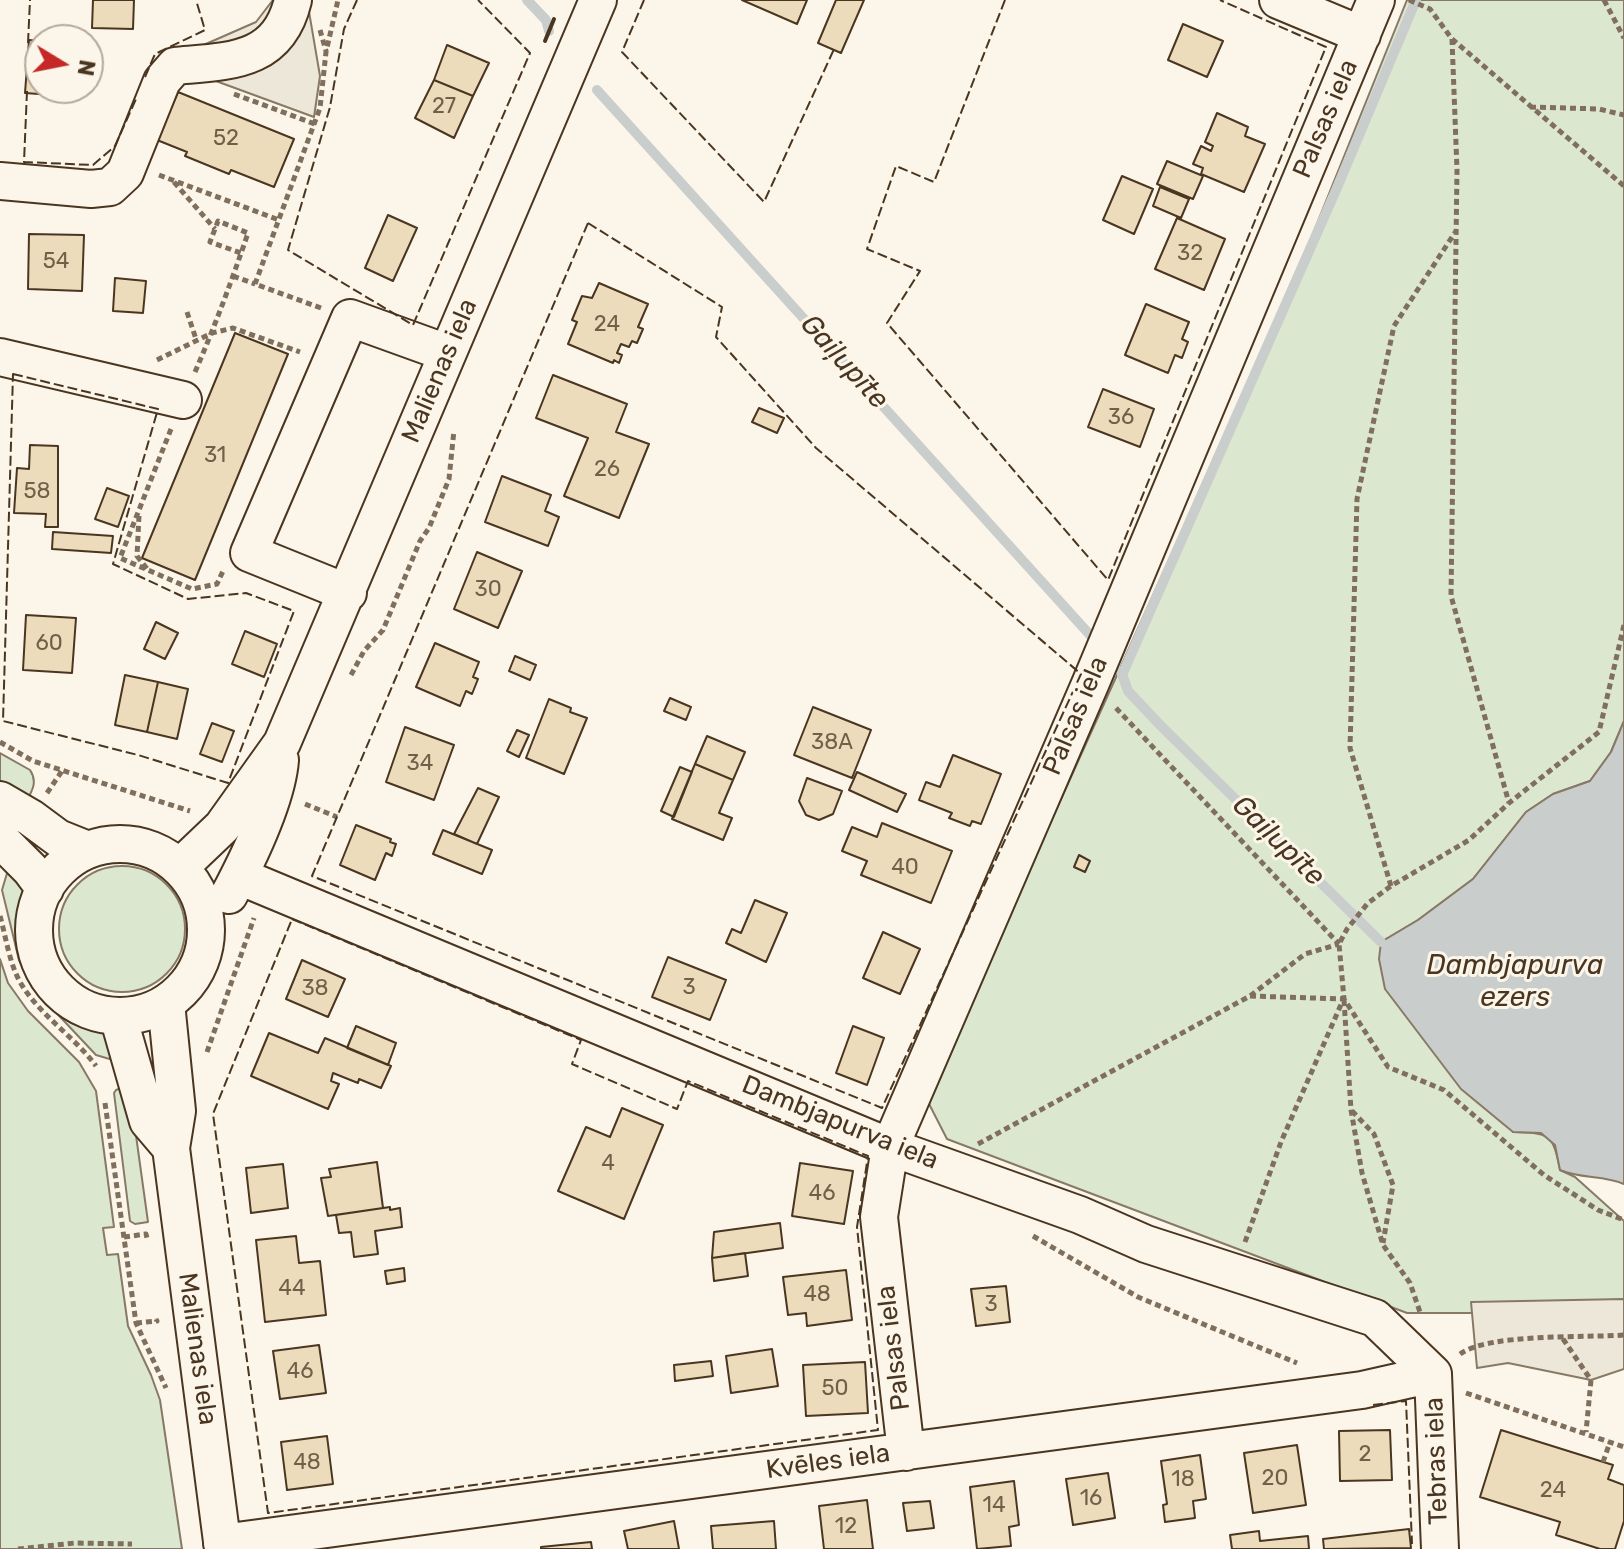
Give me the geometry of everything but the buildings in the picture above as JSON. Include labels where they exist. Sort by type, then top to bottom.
[{"type":"street","points":[[0,181],[91,189],[110,187],[125,173],[162,81],[175,66],[232,61],[268,47],[290,16],[293,0]]},
{"type":"street","name":"Malienas iela","points":[[180,867],[222,827],[282,743],[598,0]]},
{"type":"street","points":[[1278,0],[1362,35]]},
{"type":"street","name":"Palsas iela","points":[[906,1452],[879,1217],[890,1147],[1091,682],[1376,0]]},
{"type":"street","points":[[348,593],[249,553],[350,318],[447,353]]},
{"type":"street","points":[[0,357],[183,400]]},
{"type":"street","name":"Malienas iela","points":[[206,934],[265,886],[282,743]]},
{"type":"street","points":[[0,800],[58,838],[88,850]]},
{"type":"street","points":[[0,839],[45,889]]},
{"type":"street","points":[[134,844],[167,857],[180,867],[195,887],[204,910],[206,934],[203,955],[182,990],[166,1003],[143,1013],[118,1016],[81,1006],[64,995],[51,981],[42,964],[35,936],[37,907],[45,889],[63,866],[88,850],[134,844]]},
{"type":"street","name":"Dambjapurva iela","points":[[265,886],[890,1147],[1080,1215],[1146,1244],[1375,1318],[1433,1374]]},
{"type":"street","name":"Malienas iela","points":[[166,1003],[177,1111],[171,1148],[223,1546]]},
{"type":"street","points":[[118,1016],[148,1121],[171,1148]]},
{"type":"street","name":"Kvēles iela","points":[[223,1546],[1362,1390],[1433,1374]]},
{"type":"street","name":"Tebras iela","points":[[1433,1374],[1440,1549]]},
{"type":"path","points":[[255,284],[320,108],[326,52],[338,0]]},
{"type":"path","points":[[1409,0],[1430,9],[1452,39],[1624,186]]},
{"type":"path","points":[[1604,0],[1624,38]]},
{"type":"path","points":[[1452,39],[1457,170],[1451,596],[1509,803]]},
{"type":"path","points":[[230,92],[315,124]]},
{"type":"path","points":[[1529,107],[1599,109],[1624,115]]},
{"type":"path","points":[[128,163],[279,220]]},
{"type":"path","points":[[172,180],[215,229]]},
{"type":"path","points":[[226,565],[217,584],[192,589],[120,558],[212,333],[233,276],[248,233],[218,221],[210,242],[241,253]]},
{"type":"path","points":[[1391,886],[1350,748],[1357,499],[1394,326],[1456,231]]},
{"type":"path","points":[[233,276],[350,318]]},
{"type":"path","points":[[187,312],[196,339]]},
{"type":"path","points":[[107,382],[113,371],[137,371],[196,339],[233,328],[330,364]]},
{"type":"path","points":[[348,679],[364,651],[383,630],[420,541],[429,528],[449,479],[455,423]]},
{"type":"path","points":[[139,511],[137,556],[149,571]]},
{"type":"path","points":[[1624,625],[1599,732],[1509,803],[1469,840],[1368,903],[1339,944],[1351,1110],[1362,1173],[1383,1245],[1410,1283],[1425,1325],[1433,1374],[1460,1391],[1624,1447]]},
{"type":"path","points":[[1091,682],[1339,944]]},
{"type":"path","points":[[0,742],[33,761],[213,819],[222,827]]},
{"type":"path","points":[[297,800],[337,817]]},
{"type":"path","points":[[204,1064],[265,886]]},
{"type":"path","points":[[0,916],[13,968],[20,982],[97,1069]]},
{"type":"path","points":[[942,1164],[1250,996],[1305,954],[1339,944]]},
{"type":"path","points":[[1250,996],[1344,999]]},
{"type":"path","points":[[1344,999],[1388,1067],[1444,1090],[1544,1175],[1598,1210],[1624,1220]]},
{"type":"path","points":[[1234,1271],[1281,1142],[1344,999]]},
{"type":"path","points":[[104,1094],[136,1323],[169,1395]]},
{"type":"path","points":[[1351,1110],[1374,1134],[1393,1185],[1383,1245]]},
{"type":"path","points":[[1022,1230],[1138,1297],[1306,1366]]},
{"type":"path","points":[[124,1237],[146,1234],[148,1248]]},
{"type":"path","points":[[136,1323],[157,1321],[155,1307]]},
{"type":"path","points":[[1433,1374],[1472,1346],[1518,1339],[1624,1335]]},
{"type":"path","points":[[1563,1339],[1591,1380],[1586,1432]]},
{"type":"path","points":[[1603,1462],[1610,1442]]},
{"type":"path","points":[[18,1549],[75,1543],[132,1544]]},
{"type":"green space","points":[[1407,0],[1624,0],[1624,721],[1611,752],[1590,781],[1553,794],[1526,812],[1473,879],[1418,920],[1381,942],[1513,1132],[1535,1133],[1552,1142],[1560,1170],[1575,1177],[1624,1221],[1624,1313],[1407,1313],[947,1139],[926,1098],[1285,303]]},
{"type":"green space","points":[[0,753],[30,770],[34,779],[26,802],[0,781]]},
{"type":"green space","points":[[122,866],[146,871],[166,885],[180,905],[185,929],[180,953],[166,973],[146,987],[122,992],[98,987],[78,973],[64,953],[59,929],[64,905],[78,885],[98,871]]},
{"type":"green space","points":[[8,870],[22,883],[22,942],[34,977],[45,993],[63,1009],[96,1027],[109,1039],[113,1060],[96,1055],[32,987],[19,960],[2,890]]},
{"type":"green space","points":[[0,959],[8,983],[28,1011],[79,1062],[96,1091],[114,1227],[103,1228],[107,1255],[118,1254],[128,1326],[160,1400],[182,1549],[0,1549]]},
{"type":"green space","points":[[129,1085],[148,1222],[135,1224],[130,1221],[114,1093]]},
{"type":"shaded area","points":[[273,0],[307,0],[320,76],[314,117],[175,66],[183,54],[256,22]]},
{"type":"shaded area","points":[[1624,1299],[1624,1369],[1591,1380],[1508,1363],[1477,1368],[1471,1302]]},
{"type":"water","name":"Dambjapurva ezers","points":[[1624,721],[1624,1184],[1560,1170],[1555,1145],[1541,1133],[1513,1132],[1461,1089],[1385,989],[1379,959],[1381,942],[1418,920],[1473,879],[1526,812],[1553,794],[1590,781],[1611,752]]},
{"type":"waterway","name":"Gaiļupīte","points":[[527,0],[546,20],[549,31]]},
{"type":"waterway","points":[[1122,675],[1336,190],[1416,0]]},
{"type":"waterway","name":"Gaiļupīte","points":[[597,90],[1090,635]]},
{"type":"waterway","name":"Gaiļupīte","points":[[1121,671],[1128,691],[1161,726],[1381,942]]},
{"type":"fence","points":[[29,24],[30,0]]},
{"type":"fence","points":[[145,77],[155,54],[205,30],[196,0]]},
{"type":"fence","points":[[357,0],[344,29],[330,107],[288,250],[413,325],[530,53],[478,0]]},
{"type":"fence","points":[[644,0],[622,52],[764,202],[835,47]]},
{"type":"fence","points":[[1005,0],[934,182],[896,166],[867,249],[920,271],[887,323],[1108,580],[1326,47],[1220,0]]},
{"type":"fence","points":[[26,104],[24,162],[93,165],[115,146],[136,99]]},
{"type":"fence","points":[[588,223],[722,307],[716,337],[816,448],[1081,674],[882,1108],[312,876],[588,223]]},
{"type":"fence","points":[[13,374],[158,409],[113,564],[188,599],[246,593],[294,611],[228,783],[138,755],[3,721],[13,374]]},
{"type":"fence","points":[[292,919],[581,1040],[572,1064],[677,1109],[688,1081],[868,1156],[857,1227],[878,1430],[268,1513],[213,1114],[292,919]]},
{"type":"fence","points":[[1373,1405],[1406,1401],[1412,1544]]},
{"type":"wall","points":[[545,41],[554,19]]}]
